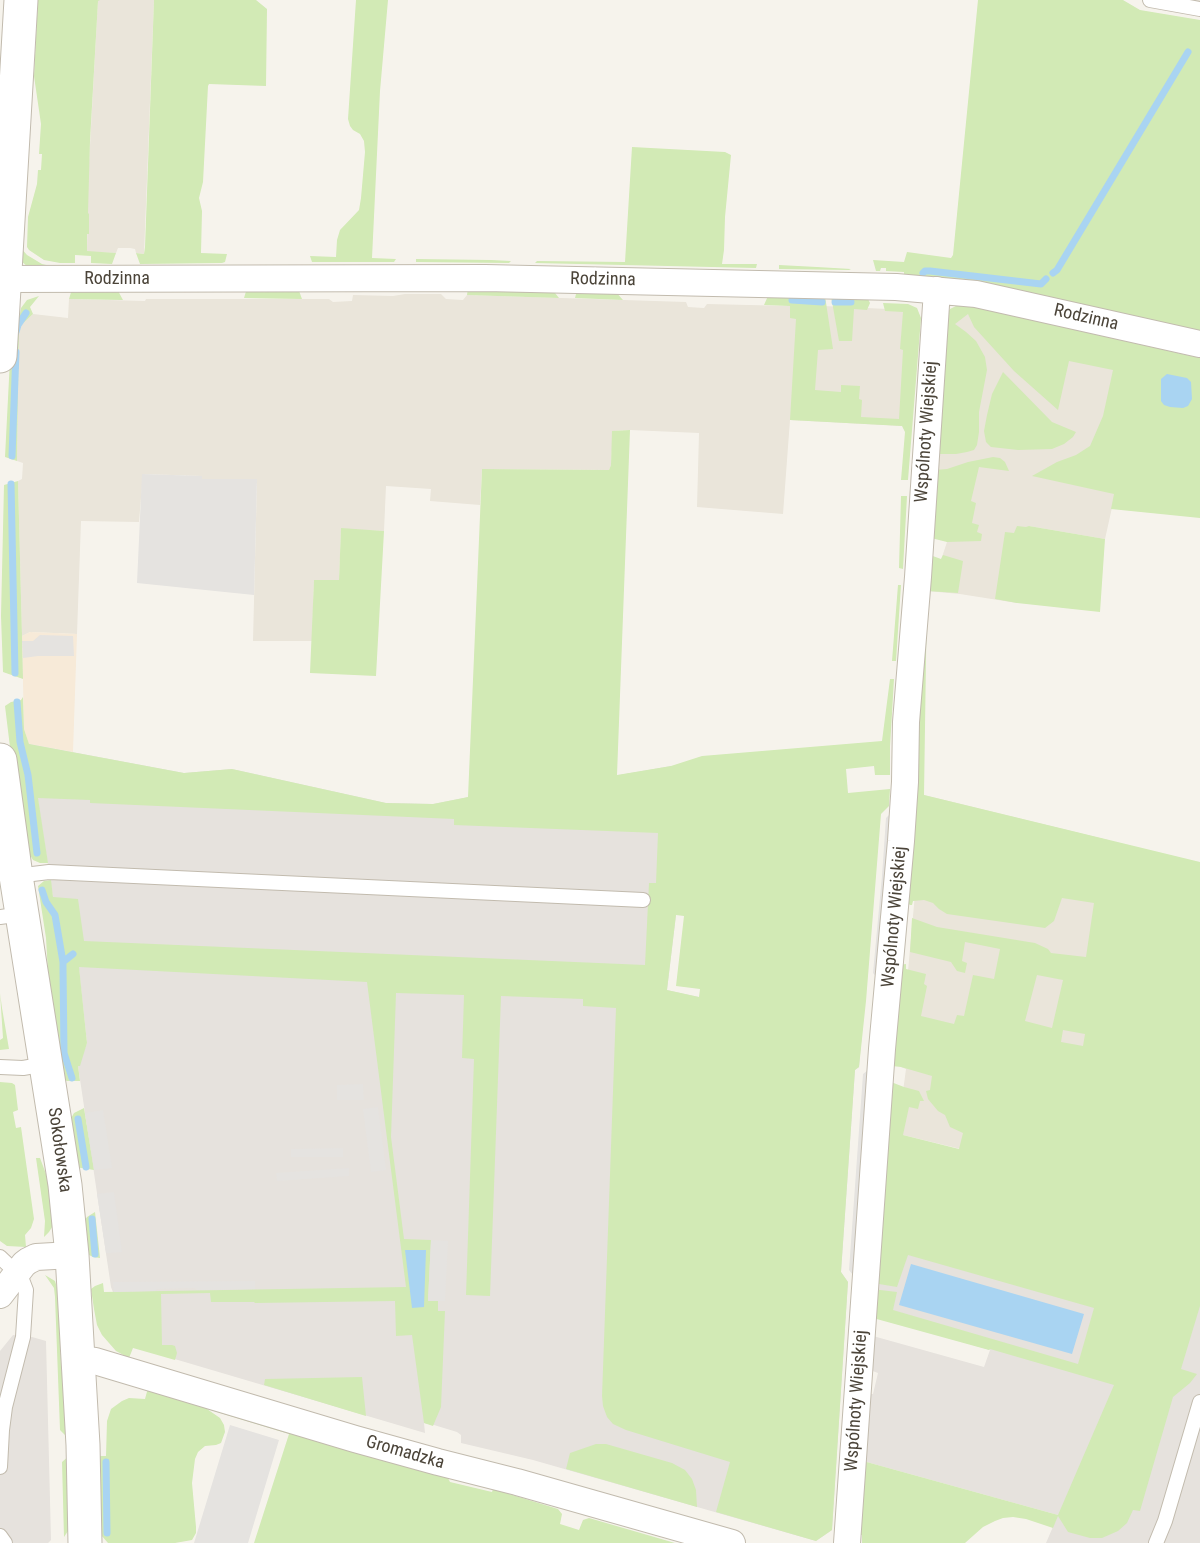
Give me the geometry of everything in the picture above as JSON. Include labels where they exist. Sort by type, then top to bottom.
[{"type":"street","points":[[0,356],[2,279],[21,0]]},
{"type":"street","name":"Rodzinna","points":[[2,279],[485,278],[886,286],[998,298],[1200,344]]},
{"type":"street","name":"Wspólnoty Wiejskiej","points":[[847,1543],[882,1049],[901,842],[906,722],[938,290]]},
{"type":"street","name":"Sokołowska","points":[[0,766],[16,876],[11,916],[46,1065],[65,1185],[78,1359],[85,1543]]},
{"type":"street","points":[[0,1295],[8,1264],[24,1264],[33,1258],[72,1255]]},
{"type":"street","name":"Gromadzka","points":[[78,1359],[94,1360],[355,1439],[732,1543]]},
{"type":"lane","points":[[1150,0],[1200,9]]},
{"type":"lane","points":[[16,876],[49,872],[643,900]]},
{"type":"lane","points":[[0,1067],[23,1068],[46,1065]]},
{"type":"lane","points":[[0,1467],[5,1407],[23,1337],[26,1290],[21,1277],[8,1264]]},
{"type":"lane","points":[[1156,1543],[1165,1521],[1200,1402]]},
{"type":"lane","points":[[0,1536],[5,1543]]},
{"type":"shaded area","points":[[98,0],[154,0],[144,254],[136,253],[135,249],[130,248],[118,248],[116,253],[87,252],[88,182]]},
{"type":"shaded area","points":[[441,294],[446,299],[463,300],[467,295],[686,302],[688,307],[704,308],[707,304],[802,305],[909,310],[902,426],[790,420],[783,514],[697,507],[699,433],[613,431],[609,470],[482,469],[480,505],[430,501],[431,489],[386,486],[384,531],[341,529],[339,581],[314,580],[312,641],[253,641],[257,479],[201,479],[201,476],[143,474],[139,522],[81,521],[77,634],[30,632],[22,636],[18,481],[22,479],[23,463],[17,461],[19,327],[33,314],[68,318],[69,299],[145,301],[146,299],[329,299],[333,302],[352,301],[353,295]]},
{"type":"shaded area","points":[[969,306],[1148,346],[1105,539],[1029,526],[1017,603],[927,591],[947,542],[934,531],[933,497],[946,328]]},
{"type":"shaded area","points":[[142,474],[202,476],[202,479],[257,479],[254,595],[137,583]]},
{"type":"shaded area","points":[[30,632],[77,634],[73,752],[28,742],[24,729],[22,636]]},
{"type":"shaded area","points":[[40,635],[73,636],[74,656],[23,658],[22,641],[33,641]]},
{"type":"shaded area","points":[[29,744],[184,773],[232,769],[386,803],[433,804],[469,797],[533,790],[671,766],[676,915],[667,990],[862,1033],[859,1067],[855,1070],[841,1272],[848,1282],[832,1530],[816,1541],[533,1460],[461,1443],[461,1435],[457,1432],[434,1425],[424,1423],[425,1433],[134,1347],[111,1287],[78,1066],[87,1043],[77,951],[54,904]]},
{"type":"shaded area","points":[[924,795],[1108,840],[1089,1061],[965,1150],[895,1132],[906,1069],[901,1067],[904,1015]]},
{"type":"shaded area","points":[[896,808],[881,982],[873,973],[886,818]]},
{"type":"shaded area","points":[[1200,885],[1200,1543],[1046,1543],[1058,1515],[863,1461],[868,1394],[873,1394],[878,1373],[870,1370],[873,1336],[984,1367],[990,1350],[874,1316],[886,1239],[1093,1289]]},
{"type":"shaded area","points":[[872,1067],[856,1279],[849,1270],[863,1074]]},
{"type":"shaded area","points":[[363,1084],[364,1100],[337,1100],[337,1085]]},
{"type":"shaded area","points":[[378,1107],[386,1170],[371,1172],[363,1109]]},
{"type":"shaded area","points":[[103,1110],[112,1168],[94,1170],[85,1113]]},
{"type":"shaded area","points":[[343,1148],[343,1157],[291,1157],[291,1149]]},
{"type":"shaded area","points":[[349,1168],[349,1176],[277,1181],[276,1173]]},
{"type":"shaded area","points":[[114,1192],[122,1252],[106,1253],[97,1194]]},
{"type":"shaded area","points":[[431,1240],[448,1241],[445,1301],[428,1301]]},
{"type":"shaded area","points":[[255,1281],[255,1289],[197,1290],[195,1288],[114,1292],[113,1282]]},
{"type":"shaded area","points":[[13,1335],[46,1341],[51,1540],[48,1543],[0,1543],[0,1351]]},
{"type":"shaded area","points":[[230,1425],[279,1440],[248,1543],[194,1543]]},
{"type":"green space","points":[[38,0],[100,0],[98,1],[90,141],[87,251],[116,253],[112,264],[91,263],[91,256],[75,255],[75,263],[44,260],[27,247],[28,217],[37,184],[38,170],[41,170],[42,154],[39,154],[41,124],[34,76]]},
{"type":"green space","points":[[154,0],[256,0],[267,9],[266,86],[209,84],[208,86],[203,182],[199,198],[202,211],[201,253],[227,254],[225,262],[222,263],[140,264],[136,253],[144,254],[145,247]]},
{"type":"green space","points":[[356,0],[388,0],[380,91],[372,258],[396,259],[394,262],[312,262],[310,256],[336,257],[340,230],[359,210],[364,141],[360,134],[350,126],[348,119]]},
{"type":"green space","points":[[978,0],[1123,0],[1140,10],[1200,20],[1200,333],[964,280],[904,277],[904,272],[886,271],[886,268],[876,271],[873,260],[904,262],[907,252],[951,258],[953,255]]},
{"type":"green space","points":[[632,147],[725,152],[731,155],[722,264],[757,264],[756,268],[535,263],[537,261],[625,262]]},
{"type":"green space","points":[[20,247],[27,255],[42,264],[60,268],[29,268],[20,260]]},
{"type":"green space","points":[[416,259],[511,261],[509,263],[416,262]]},
{"type":"green space","points":[[779,265],[851,269],[779,269]]},
{"type":"green space","points":[[247,288],[298,288],[302,299],[244,298]]},
{"type":"green space","points":[[468,288],[551,288],[559,298],[467,295]]},
{"type":"green space","points":[[72,289],[117,289],[123,300],[69,299]]},
{"type":"green space","points":[[577,290],[615,291],[623,300],[575,298]]},
{"type":"green space","points":[[39,296],[30,307],[33,314],[19,327],[17,461],[5,457],[12,320],[19,320],[21,308],[27,300]]},
{"type":"green space","points":[[768,296],[825,296],[833,349],[818,350],[815,390],[841,392],[841,385],[860,386],[861,417],[899,419],[903,312],[885,311],[883,303],[908,304],[917,308],[921,318],[908,480],[901,480],[905,432],[902,426],[790,420],[796,319],[790,318],[790,306],[764,305]]},
{"type":"green space","points":[[831,296],[867,297],[870,303],[867,310],[854,309],[852,341],[839,341]]},
{"type":"green space","points":[[976,304],[977,308],[1200,358],[1200,518],[1111,509],[1114,494],[1032,476],[1090,446],[1103,416],[1113,370],[1069,361],[1058,410],[1014,371],[974,327],[968,314],[955,324],[976,341],[985,357],[987,370],[979,412],[977,445],[974,450],[967,452],[936,454],[947,314],[950,309],[958,305]]},
{"type":"green space","points":[[1003,372],[1052,422],[1076,432],[1073,437],[1052,449],[1018,450],[991,447],[986,442],[984,431],[992,394]]},
{"type":"green space","points":[[630,430],[617,775],[671,766],[702,756],[882,741],[890,679],[894,679],[890,775],[875,775],[874,766],[846,769],[848,793],[890,789],[889,806],[881,814],[866,1001],[859,1067],[855,1070],[841,1272],[848,1282],[832,1530],[816,1541],[716,1512],[730,1462],[626,1430],[613,1424],[607,1417],[602,1396],[616,1008],[583,1006],[583,999],[501,996],[490,1296],[466,1295],[474,1059],[462,1058],[464,995],[396,993],[391,1137],[404,1239],[431,1240],[428,1300],[438,1301],[438,1311],[445,1311],[441,1407],[433,1426],[424,1423],[412,1335],[396,1336],[395,1301],[211,1302],[210,1293],[161,1294],[162,1345],[175,1346],[177,1353],[175,1360],[133,1348],[129,1358],[116,1351],[102,1335],[97,1325],[94,1309],[91,1289],[103,1283],[104,1292],[406,1287],[367,982],[79,967],[87,1043],[80,1066],[78,1066],[80,1081],[67,1081],[64,1080],[51,1025],[46,938],[38,886],[44,881],[51,880],[53,897],[78,899],[84,941],[645,965],[649,883],[656,883],[658,833],[454,825],[454,819],[90,803],[90,800],[38,798],[48,863],[40,863],[33,860],[27,850],[18,813],[5,706],[23,697],[24,729],[29,744],[184,773],[232,769],[386,803],[433,804],[468,797],[482,469],[609,470],[612,431]],"holes":[[[676,915],[684,916],[676,986],[700,989],[699,997],[667,990]]]},
{"type":"green space","points":[[993,457],[1005,462],[1009,471],[979,467],[971,501],[976,503],[972,523],[979,525],[977,532],[982,534],[981,541],[947,542],[931,538],[935,470]]},
{"type":"green space","points":[[18,481],[23,679],[3,672],[1,616],[4,485]]},
{"type":"green space","points":[[901,496],[907,496],[903,569],[899,568]]},
{"type":"green space","points":[[1017,526],[1105,539],[1100,612],[995,599],[1005,532],[1014,533]]},
{"type":"green space","points":[[341,528],[384,531],[376,676],[310,673],[314,580],[339,580]]},
{"type":"green space","points":[[930,555],[941,559],[943,555],[963,561],[958,593],[927,591],[924,795],[1200,862],[1200,1306],[1181,1369],[1197,1374],[1173,1397],[1140,1511],[1133,1510],[1127,1523],[1118,1531],[1102,1538],[1090,1538],[1068,1532],[1058,1516],[1053,1528],[1026,1519],[1003,1518],[983,1527],[965,1543],[862,1543],[862,1535],[856,1535],[865,1394],[868,1394],[863,1461],[1058,1515],[1114,1385],[873,1318],[870,1313],[872,1289],[897,1292],[893,1310],[1078,1364],[1094,1308],[908,1255],[897,1287],[873,1283],[887,1085],[891,1082],[919,1091],[924,1101],[920,1101],[918,1109],[909,1107],[903,1135],[959,1149],[963,1133],[950,1127],[945,1115],[938,1111],[928,1099],[926,1091],[930,1090],[932,1076],[892,1066],[889,1062],[899,965],[906,964],[906,969],[926,974],[924,984],[927,986],[921,1016],[954,1024],[957,1015],[964,1016],[973,975],[994,979],[1000,949],[965,942],[962,961],[967,963],[965,973],[957,971],[951,962],[910,952],[912,918],[937,927],[1035,943],[1048,949],[1051,953],[1086,957],[1094,903],[1062,898],[1054,921],[1045,928],[947,914],[933,903],[924,900],[913,901],[910,905],[905,900],[912,809],[913,752],[917,751],[917,736],[913,735],[926,558]],"holes":[[[1037,975],[1063,980],[1052,1028],[1025,1021]],[[1063,1030],[1085,1034],[1083,1046],[1061,1042]]]},
{"type":"green space","points":[[898,585],[901,585],[896,661],[892,661]]},
{"type":"green space","points":[[0,993],[9,1049],[0,1050],[0,1040],[3,1038]]},
{"type":"green space","points":[[0,1082],[15,1085],[18,1110],[13,1112],[16,1128],[21,1127],[34,1219],[25,1235],[26,1247],[7,1246],[0,1241]]},
{"type":"green space","points":[[84,1108],[94,1170],[75,1167],[68,1124],[74,1113]]},
{"type":"green space","points":[[36,1158],[40,1158],[52,1190],[54,1224],[44,1237],[45,1221]]},
{"type":"green space","points":[[95,1212],[100,1258],[87,1254],[83,1223]]},
{"type":"green space","points":[[45,1275],[55,1281],[58,1291],[61,1366],[70,1437],[60,1430],[55,1297],[54,1288]]},
{"type":"green space","points":[[362,1377],[366,1416],[264,1385],[265,1379]]},
{"type":"green space","points":[[148,1388],[448,1478],[450,1482],[492,1492],[493,1489],[558,1509],[562,1514],[560,1524],[579,1530],[583,1520],[589,1518],[675,1543],[254,1543],[289,1434],[207,1409],[220,1418],[225,1432],[221,1443],[205,1446],[198,1452],[195,1459],[192,1483],[196,1533],[192,1540],[175,1543],[108,1543],[101,1535],[95,1456],[106,1456],[107,1421],[111,1409],[129,1398],[145,1399]]},
{"type":"green space","points":[[596,1444],[606,1444],[672,1463],[685,1470],[696,1490],[697,1507],[566,1469],[570,1453]]},
{"type":"green space","points":[[70,1455],[68,1531],[64,1537],[62,1462]]},
{"type":"water","points":[[1167,374],[1187,378],[1191,382],[1192,399],[1188,406],[1170,407],[1161,401],[1161,379]]},
{"type":"water","points":[[405,1250],[426,1250],[424,1307],[412,1308]]},
{"type":"water","points":[[911,1264],[1084,1314],[1072,1354],[899,1305]]},
{"type":"waterway","points":[[1053,273],[1057,270],[1188,52]]},
{"type":"waterway","points":[[923,273],[930,271],[1041,284],[1046,279]]},
{"type":"waterway","points":[[792,300],[822,302]]},
{"type":"waterway","points":[[835,302],[851,302]]},
{"type":"waterway","points":[[16,332],[26,313]]},
{"type":"waterway","points":[[12,456],[16,352]]},
{"type":"waterway","points":[[11,484],[15,673]]},
{"type":"waterway","points":[[17,702],[20,742],[28,775],[37,853]]},
{"type":"waterway","points":[[42,890],[46,902],[55,915],[63,962]]},
{"type":"waterway","points":[[72,1078],[64,1053],[63,962],[73,954]]},
{"type":"waterway","points":[[78,1119],[86,1167]]},
{"type":"waterway","points":[[92,1219],[95,1254]]},
{"type":"waterway","points":[[106,1462],[107,1533]]}]
